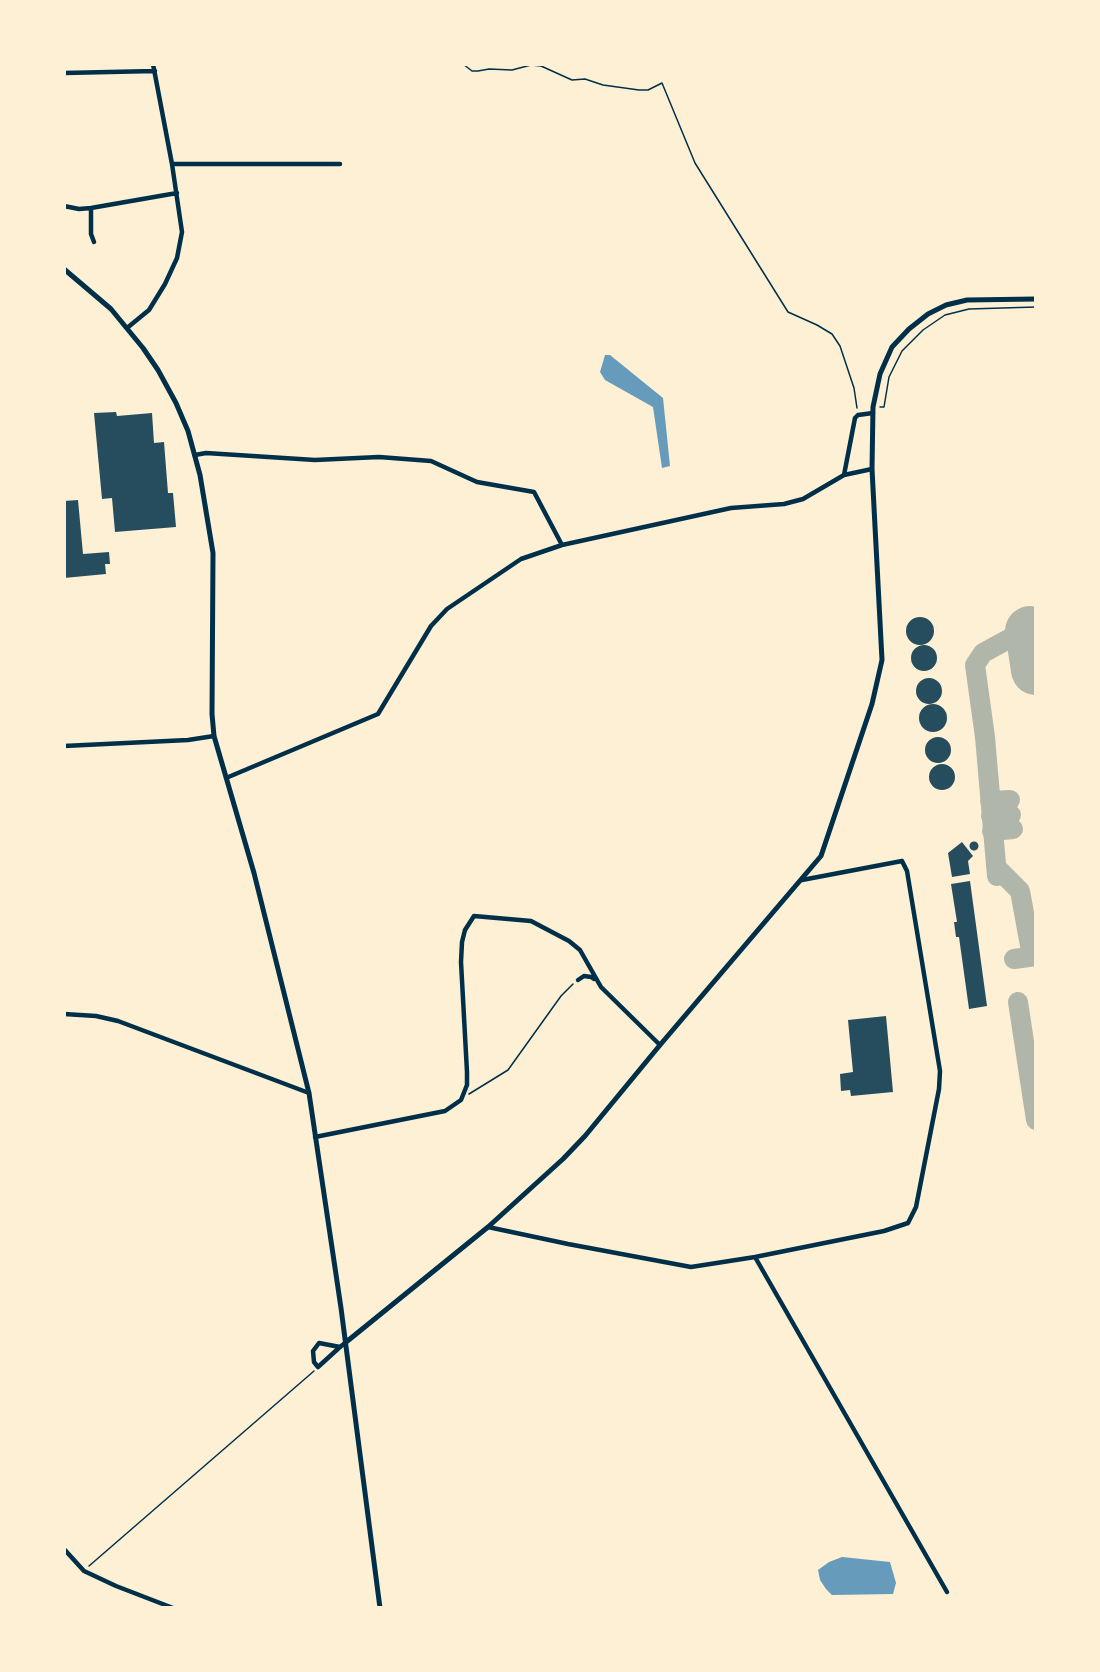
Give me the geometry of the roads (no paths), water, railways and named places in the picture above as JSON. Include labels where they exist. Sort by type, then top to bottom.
[{"type":"street","points":[[64,73],[154,68],[182,232],[177,258],[156,300],[149,310],[127,328]]},
{"type":"street","points":[[172,164],[340,164]]},
{"type":"street","points":[[64,206],[79,209],[91,208],[177,193]]},
{"type":"street","points":[[91,208],[91,234],[94,242]]},
{"type":"street","points":[[64,269],[91,290],[127,328],[158,370],[176,402],[195,455],[213,553],[212,714],[214,736],[254,873],[309,1093],[380,1608]]},
{"type":"street","points":[[343,1345],[324,1343],[315,1346],[313,1357],[318,1367],[488,1227],[564,1159],[821,856],[872,704],[882,660],[872,469],[873,412],[880,374],[892,347],[909,329],[928,314],[946,305],[967,300],[1035,299]]},
{"type":"street","points":[[844,475],[855,418],[858,415],[873,412]]},
{"type":"street","points":[[195,455],[206,453],[315,460],[379,456],[431,461],[477,482],[534,492],[562,545]]},
{"type":"street","points":[[226,778],[378,714],[431,626],[447,609],[521,559],[562,545],[732,508],[784,504],[803,499],[844,475],[872,469]]},
{"type":"street","points":[[64,746],[188,740],[214,736]]},
{"type":"street","points":[[488,1227],[691,1267],[755,1257],[884,1231],[908,1222],[916,1207],[939,1089],[938,1060],[907,871],[902,861],[802,880]]},
{"type":"street","points":[[315,1137],[445,1111],[461,1100],[467,1085],[467,1072],[460,962],[465,930],[474,916],[531,921],[558,934],[580,950],[596,981]]},
{"type":"street","points":[[578,980],[584,976],[591,976],[660,1045]]},
{"type":"street","points":[[64,1014],[96,1016],[118,1021],[309,1093]]},
{"type":"street","points":[[755,1257],[947,1592]]},
{"type":"street","points":[[64,1549],[84,1571],[173,1608]]},
{"type":"water","points":[[605,355],[610,355],[663,398],[670,466],[662,468],[653,407],[605,380],[600,372]]},
{"type":"water","points":[[842,1557],[890,1562],[896,1583],[893,1594],[832,1595],[820,1580],[818,1570]]}]
